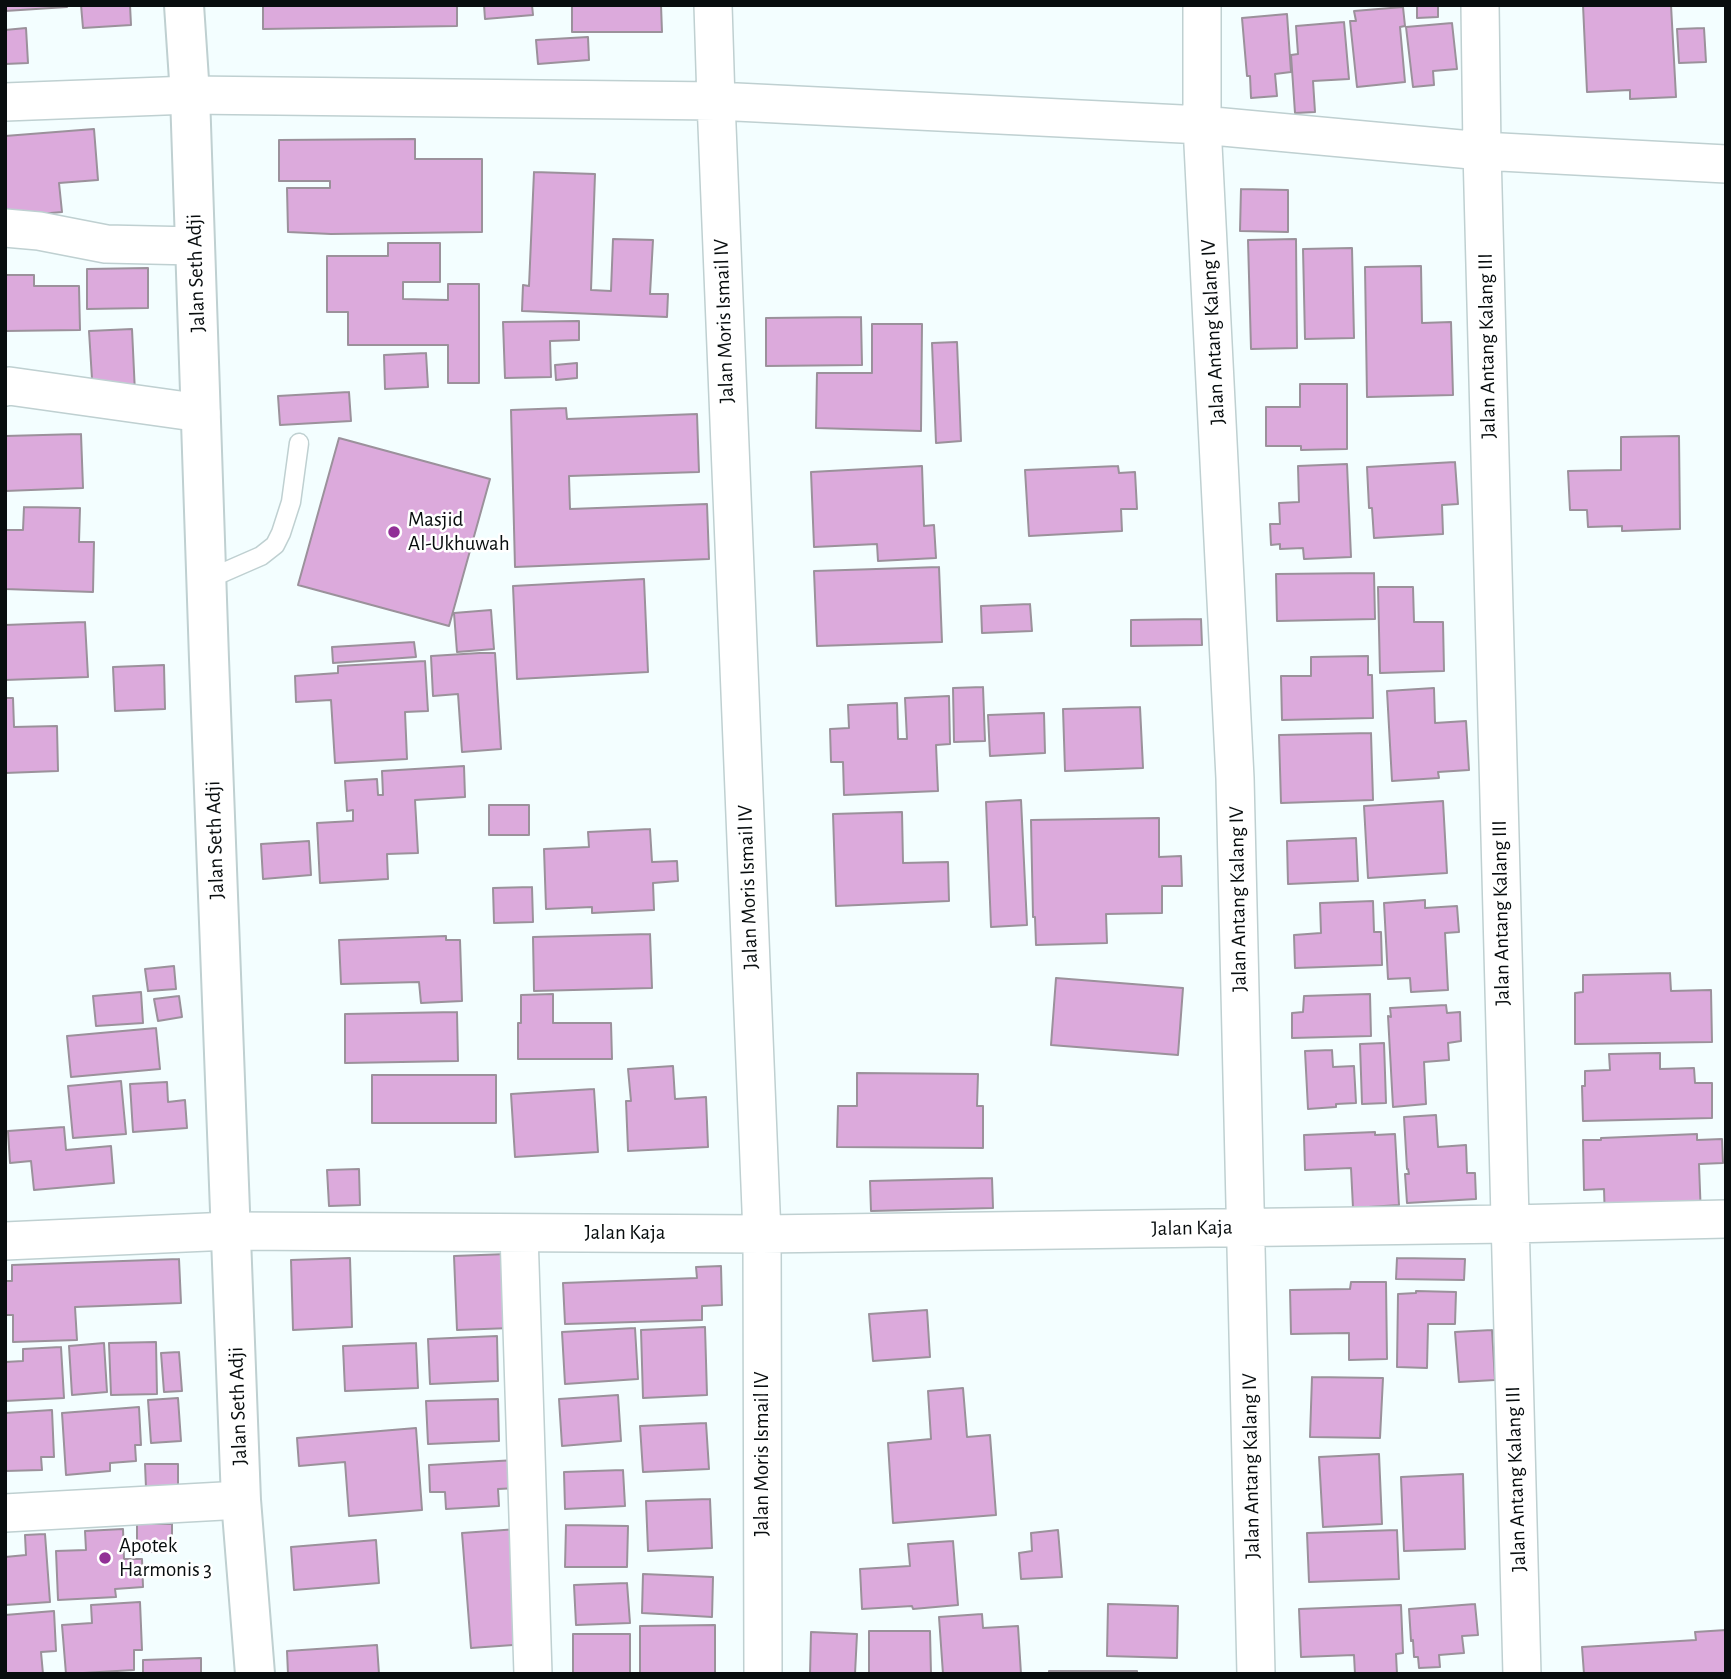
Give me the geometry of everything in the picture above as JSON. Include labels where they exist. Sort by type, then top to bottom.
[{"type":"street","name":"Jalan Seth Adji","points":[[184,5],[190,95],[230,1231],[242,1500],[255,1674]]},
{"type":"street","name":"Jalan Moris Ismail IV","points":[[713,5],[762,1234],[763,1674]]},
{"type":"street","name":"Jalan Antang Kalang IV","points":[[1202,5],[1202,125],[1236,778],[1256,1674]]},
{"type":"street","name":"Jalan Antang Kalang III","points":[[1480,5],[1522,1674]]},
{"type":"street","points":[[5,102],[190,95],[716,101],[1202,125],[1482,151],[1726,164]]},
{"type":"street","points":[[5,228],[39,231],[106,244],[195,246]]},
{"type":"street","points":[[5,387],[201,413]]},
{"type":"street","points":[[1509,1224],[1726,1219]]},
{"type":"street","name":"Jalan Kaja","points":[[5,1241],[230,1231],[762,1234],[1509,1224]]},
{"type":"street","points":[[519,1233],[533,1674]]},
{"type":"street","points":[[5,1513],[242,1500]]},
{"type":"lane","points":[[206,580],[261,556],[275,545],[290,502],[299,443]]},
{"type":"building","points":[[5,5],[67,5],[67,7],[5,11]]},
{"type":"building","points":[[81,5],[130,5],[131,25],[83,28]]},
{"type":"building","points":[[263,5],[457,5],[457,26],[263,29]]},
{"type":"building","points":[[484,5],[532,5],[533,15],[485,19]]},
{"type":"building","points":[[572,5],[661,5],[662,32],[572,32]]},
{"type":"building","points":[[1417,5],[1438,5],[1438,17],[1417,18]]},
{"type":"building","points":[[1583,5],[1671,5],[1676,97],[1630,99],[1630,90],[1587,92]]},
{"type":"building","points":[[1403,7],[1405,26],[1400,27],[1405,82],[1357,87],[1350,21],[1356,21],[1354,11]]},
{"type":"building","points":[[1287,14],[1291,72],[1275,74],[1277,96],[1251,98],[1242,18]]},
{"type":"building","points":[[1344,22],[1349,79],[1313,81],[1315,112],[1295,113],[1291,55],[1298,54],[1296,26]]},
{"type":"building","points":[[1452,23],[1457,69],[1433,71],[1434,85],[1413,87],[1406,27]]},
{"type":"building","points":[[26,28],[28,63],[5,64],[5,30]]},
{"type":"building","points":[[1704,28],[1706,62],[1679,63],[1677,29]]},
{"type":"building","points":[[588,37],[589,60],[538,64],[536,40]]},
{"type":"building","points":[[94,129],[98,180],[59,183],[62,212],[5,217],[5,136]]},
{"type":"building","points":[[415,139],[415,159],[482,159],[482,232],[288,232],[287,188],[330,188],[330,181],[279,181],[279,140]]},
{"type":"building","points":[[534,172],[595,174],[591,290],[611,291],[613,239],[653,240],[650,294],[668,294],[667,317],[522,311],[523,285],[529,286]]},
{"type":"building","points":[[1241,189],[1288,190],[1288,232],[1240,231]]},
{"type":"building","points":[[1296,239],[1297,348],[1251,349],[1248,240]]},
{"type":"building","points":[[388,243],[440,243],[440,282],[403,282],[403,299],[448,300],[448,284],[479,284],[479,383],[448,383],[448,345],[348,345],[348,312],[327,312],[327,256],[388,256]]},
{"type":"building","points":[[1352,248],[1354,338],[1305,339],[1303,249]]},
{"type":"building","points":[[1421,266],[1422,323],[1451,322],[1453,395],[1367,397],[1365,267]]},
{"type":"building","points":[[148,268],[148,308],[87,309],[87,269]]},
{"type":"building","points":[[5,275],[34,275],[34,286],[79,286],[80,330],[5,331]]},
{"type":"building","points":[[861,317],[862,365],[766,366],[766,318]]},
{"type":"building","points":[[579,321],[579,340],[550,341],[551,377],[505,378],[503,322]]},
{"type":"building","points":[[872,324],[922,324],[921,431],[816,428],[817,373],[872,373]]},
{"type":"building","points":[[132,329],[135,393],[93,395],[89,331]]},
{"type":"building","points":[[957,342],[961,441],[936,443],[932,343]]},
{"type":"building","points":[[426,353],[428,387],[385,389],[384,355]]},
{"type":"building","points":[[577,363],[577,378],[556,380],[555,365]]},
{"type":"building","points":[[1300,384],[1347,384],[1347,449],[1301,450],[1301,446],[1266,446],[1266,407],[1300,407]]},
{"type":"building","points":[[349,392],[351,421],[280,425],[278,396]]},
{"type":"building","points":[[566,408],[567,419],[697,414],[699,472],[569,476],[570,509],[707,504],[709,559],[515,567],[511,410]]},
{"type":"building","points":[[81,434],[83,488],[5,491],[5,436]]},
{"type":"building","points":[[1679,436],[1680,529],[1622,531],[1622,526],[1588,527],[1587,510],[1570,510],[1568,471],[1621,470],[1621,437]]},
{"type":"building","name":"Masjid Al-Ukhuwah","points":[[339,438],[490,479],[449,626],[298,585]]},
{"type":"building","points":[[1455,462],[1458,504],[1442,505],[1443,534],[1374,538],[1367,467]]},
{"type":"building","points":[[1347,464],[1351,557],[1304,559],[1303,548],[1280,549],[1280,544],[1271,545],[1270,524],[1280,524],[1279,503],[1299,502],[1298,466]]},
{"type":"building","points":[[922,466],[924,526],[934,525],[936,558],[878,561],[877,544],[814,547],[811,472]]},
{"type":"building","points":[[1118,466],[1119,473],[1135,472],[1137,509],[1121,509],[1122,531],[1029,536],[1025,470]]},
{"type":"building","points":[[24,507],[80,508],[79,542],[94,542],[93,592],[5,589],[5,530],[23,530]]},
{"type":"building","points":[[939,567],[942,642],[817,646],[814,571]]},
{"type":"building","points":[[1374,573],[1375,619],[1277,621],[1276,574]]},
{"type":"building","points":[[644,579],[648,672],[517,679],[513,586]]},
{"type":"building","points":[[1378,587],[1413,587],[1414,622],[1443,622],[1444,671],[1380,673]]},
{"type":"building","points":[[1030,604],[1032,631],[982,633],[981,606]]},
{"type":"building","points":[[491,610],[494,649],[457,652],[454,613]]},
{"type":"building","points":[[1201,619],[1202,645],[1131,646],[1131,620]]},
{"type":"building","points":[[85,622],[88,677],[5,680],[5,625]]},
{"type":"building","points":[[414,642],[416,657],[333,663],[332,647]]},
{"type":"building","points":[[495,653],[501,749],[462,752],[458,694],[433,696],[431,656]]},
{"type":"building","points":[[1368,656],[1368,675],[1372,675],[1373,718],[1282,720],[1281,676],[1311,676],[1311,657]]},
{"type":"building","points":[[425,661],[428,711],[405,712],[407,759],[335,763],[331,700],[296,702],[295,676],[338,673],[338,666]]},
{"type":"building","points":[[164,665],[165,709],[115,711],[113,667]]},
{"type":"building","points":[[983,687],[985,741],[954,742],[953,688]]},
{"type":"building","points":[[1434,688],[1435,723],[1466,721],[1469,770],[1438,772],[1439,778],[1392,781],[1387,691]]},
{"type":"building","points":[[949,696],[950,744],[936,745],[938,791],[844,795],[843,762],[831,762],[830,729],[849,728],[848,705],[897,703],[898,739],[907,739],[905,698]]},
{"type":"building","points":[[5,698],[13,698],[14,727],[57,726],[58,771],[5,773]]},
{"type":"building","points":[[1140,707],[1143,768],[1065,771],[1063,709]]},
{"type":"building","points":[[1044,713],[1045,753],[990,756],[988,715]]},
{"type":"building","points":[[1371,733],[1373,800],[1281,803],[1279,735]]},
{"type":"building","points":[[464,766],[465,797],[415,800],[418,853],[387,854],[388,879],[320,883],[317,823],[353,821],[353,810],[347,811],[345,781],[377,779],[378,795],[383,795],[382,771]]},
{"type":"building","points":[[1021,800],[1027,925],[991,927],[986,802]]},
{"type":"building","points":[[1443,801],[1447,873],[1368,878],[1364,806]]},
{"type":"building","points":[[489,805],[529,805],[529,835],[489,835]]},
{"type":"building","points":[[902,812],[903,863],[948,862],[949,901],[836,906],[833,814]]},
{"type":"building","points":[[1159,818],[1159,857],[1181,856],[1182,886],[1162,886],[1162,913],[1106,914],[1107,943],[1036,945],[1031,820]]},
{"type":"building","points":[[650,829],[652,862],[677,861],[678,881],[653,883],[654,910],[592,913],[592,907],[546,909],[544,849],[589,847],[588,832]]},
{"type":"building","points":[[1356,838],[1358,881],[1288,884],[1287,841]]},
{"type":"building","points":[[309,841],[311,875],[263,879],[261,844]]},
{"type":"building","points":[[532,887],[533,922],[494,923],[493,888]]},
{"type":"building","points":[[1425,900],[1425,908],[1457,906],[1459,932],[1445,933],[1448,990],[1411,992],[1410,978],[1388,979],[1384,903]]},
{"type":"building","points":[[1373,901],[1374,932],[1381,932],[1382,965],[1295,968],[1294,935],[1321,933],[1320,903]]},
{"type":"building","points":[[650,934],[652,988],[534,991],[533,937]]},
{"type":"building","points":[[446,936],[446,940],[460,940],[462,1001],[421,1003],[419,982],[341,984],[339,940]]},
{"type":"building","points":[[174,966],[176,989],[148,991],[145,969]]},
{"type":"building","points":[[1670,973],[1671,991],[1711,990],[1712,1042],[1575,1044],[1575,993],[1583,992],[1583,975]]},
{"type":"building","points":[[1056,978],[1183,988],[1178,1055],[1051,1045]]},
{"type":"building","points":[[141,992],[143,1023],[96,1026],[93,996]]},
{"type":"building","points":[[553,994],[553,1023],[611,1023],[612,1059],[518,1059],[521,995]]},
{"type":"building","points":[[1370,994],[1371,1036],[1292,1038],[1292,1013],[1303,1012],[1304,996]]},
{"type":"building","points":[[179,996],[182,1017],[158,1021],[154,999]]},
{"type":"building","points":[[1446,1005],[1447,1013],[1460,1012],[1461,1041],[1448,1043],[1449,1060],[1424,1062],[1426,1104],[1393,1107],[1388,1016],[1391,1017],[1390,1008]]},
{"type":"building","points":[[457,1012],[458,1061],[345,1063],[345,1014]]},
{"type":"building","points":[[156,1028],[160,1069],[71,1077],[67,1036]]},
{"type":"building","points":[[1384,1043],[1386,1103],[1362,1104],[1360,1044]]},
{"type":"building","points":[[1332,1050],[1333,1067],[1354,1066],[1356,1103],[1308,1109],[1305,1051]]},
{"type":"building","points":[[1660,1053],[1660,1069],[1694,1068],[1695,1083],[1712,1083],[1712,1118],[1583,1121],[1582,1086],[1585,1086],[1585,1071],[1610,1070],[1609,1054]]},
{"type":"building","points":[[673,1066],[675,1099],[706,1097],[708,1147],[628,1151],[626,1101],[631,1101],[628,1069]]},
{"type":"building","points":[[857,1073],[978,1074],[977,1106],[983,1106],[983,1148],[837,1147],[838,1106],[857,1106]]},
{"type":"building","points":[[372,1075],[496,1075],[496,1123],[372,1123]]},
{"type":"building","points":[[121,1081],[126,1134],[73,1138],[68,1086]]},
{"type":"building","points":[[167,1082],[168,1102],[185,1100],[187,1128],[133,1132],[130,1084]]},
{"type":"building","points":[[594,1089],[598,1152],[515,1157],[511,1094]]},
{"type":"building","points":[[1436,1115],[1438,1147],[1466,1145],[1467,1173],[1475,1173],[1476,1199],[1407,1203],[1405,1174],[1409,1174],[1404,1117]]},
{"type":"building","points":[[64,1127],[66,1150],[111,1146],[114,1183],[34,1190],[31,1161],[10,1163],[8,1131]]},
{"type":"building","points":[[1375,1132],[1375,1135],[1395,1134],[1399,1205],[1353,1208],[1351,1168],[1305,1170],[1304,1135]]},
{"type":"building","points":[[1697,1134],[1697,1140],[1722,1139],[1723,1163],[1699,1164],[1701,1217],[1605,1220],[1604,1189],[1584,1190],[1583,1140]]},
{"type":"building","points":[[359,1169],[360,1205],[329,1206],[327,1170]]},
{"type":"building","points":[[992,1178],[993,1208],[871,1211],[870,1181]]},
{"type":"building","points":[[508,1254],[511,1328],[457,1330],[454,1256]]},
{"type":"building","points":[[350,1258],[352,1327],[293,1330],[291,1260]]},
{"type":"building","points":[[1397,1258],[1465,1259],[1464,1280],[1396,1279]]},
{"type":"building","points":[[179,1259],[181,1303],[75,1307],[77,1340],[13,1342],[13,1315],[5,1315],[5,1281],[12,1281],[12,1265]]},
{"type":"building","points":[[721,1266],[722,1305],[702,1306],[702,1320],[565,1324],[563,1283],[697,1278],[696,1267]]},
{"type":"building","points":[[1351,1282],[1386,1282],[1387,1359],[1349,1360],[1349,1333],[1291,1334],[1290,1290],[1350,1289]]},
{"type":"building","points":[[1416,1291],[1456,1292],[1455,1324],[1428,1324],[1427,1368],[1397,1367],[1398,1294]]},
{"type":"building","points":[[927,1310],[930,1357],[873,1361],[869,1314]]},
{"type":"building","points":[[705,1327],[707,1395],[643,1398],[641,1330]]},
{"type":"building","points":[[635,1328],[638,1379],[565,1384],[562,1332]]},
{"type":"building","points":[[1492,1330],[1495,1380],[1459,1382],[1455,1332]]},
{"type":"building","points":[[497,1336],[498,1381],[430,1384],[428,1339]]},
{"type":"building","points":[[156,1342],[157,1394],[111,1395],[109,1343]]},
{"type":"building","points":[[104,1343],[107,1392],[72,1395],[69,1346]]},
{"type":"building","points":[[416,1343],[418,1388],[345,1391],[343,1346]]},
{"type":"building","points":[[61,1347],[64,1398],[5,1401],[5,1362],[23,1361],[23,1349]]},
{"type":"building","points":[[179,1352],[182,1391],[164,1392],[161,1353]]},
{"type":"building","points":[[1312,1377],[1383,1378],[1380,1438],[1310,1437]]},
{"type":"building","points":[[963,1388],[967,1437],[990,1435],[996,1515],[893,1523],[888,1443],[931,1439],[928,1391]]},
{"type":"building","points":[[618,1395],[621,1441],[562,1446],[559,1399]]},
{"type":"building","points":[[178,1398],[181,1441],[151,1443],[148,1400]]},
{"type":"building","points":[[498,1399],[499,1441],[428,1444],[426,1401]]},
{"type":"building","points":[[139,1407],[141,1445],[135,1445],[136,1461],[110,1463],[110,1471],[66,1475],[62,1413]]},
{"type":"building","points":[[52,1410],[54,1457],[41,1457],[42,1470],[5,1471],[5,1413]]},
{"type":"building","points":[[706,1423],[709,1469],[643,1472],[640,1426]]},
{"type":"building","points":[[416,1428],[422,1510],[349,1516],[345,1462],[299,1466],[297,1438]]},
{"type":"building","points":[[1379,1454],[1382,1524],[1323,1527],[1319,1457]]},
{"type":"building","points":[[516,1460],[518,1488],[498,1489],[499,1506],[446,1509],[445,1492],[430,1492],[429,1465]]},
{"type":"building","points":[[145,1464],[178,1464],[178,1488],[146,1488]]},
{"type":"building","points":[[623,1470],[625,1506],[565,1509],[564,1472]]},
{"type":"building","points":[[1463,1474],[1465,1549],[1404,1551],[1401,1477]]},
{"type":"building","points":[[710,1499],[712,1548],[648,1551],[646,1501]]},
{"type":"building","points":[[137,1524],[172,1524],[172,1552],[137,1552]]},
{"type":"building","points":[[566,1525],[628,1526],[627,1567],[565,1567]]},
{"type":"building","points":[[123,1529],[124,1559],[142,1559],[143,1587],[115,1589],[116,1597],[58,1600],[56,1551],[86,1550],[85,1531]]},
{"type":"building","points":[[518,1529],[527,1644],[471,1648],[462,1533]]},
{"type":"building","points":[[1058,1530],[1062,1577],[1021,1579],[1019,1553],[1032,1551],[1031,1533]]},
{"type":"building","points":[[1397,1530],[1399,1579],[1309,1582],[1307,1533]]},
{"type":"building","points":[[45,1534],[50,1602],[5,1605],[5,1557],[26,1555],[25,1535]]},
{"type":"building","points":[[376,1540],[379,1583],[294,1590],[291,1547]]},
{"type":"building","points":[[953,1541],[958,1605],[913,1609],[912,1606],[862,1609],[860,1569],[910,1566],[908,1544]]},
{"type":"building","points":[[643,1574],[713,1577],[712,1617],[642,1613]]},
{"type":"building","points":[[627,1583],[630,1623],[576,1625],[574,1585]]},
{"type":"building","points":[[140,1602],[142,1650],[134,1650],[134,1670],[66,1674],[62,1625],[92,1623],[91,1605]]},
{"type":"building","points":[[1108,1604],[1178,1606],[1177,1658],[1107,1656]]},
{"type":"building","points":[[1475,1604],[1478,1635],[1462,1636],[1464,1653],[1439,1655],[1440,1667],[1419,1668],[1418,1657],[1414,1657],[1413,1640],[1411,1641],[1409,1609]]},
{"type":"building","points":[[1401,1605],[1403,1653],[1396,1654],[1397,1674],[1355,1674],[1354,1655],[1301,1657],[1299,1609]]},
{"type":"building","points":[[54,1611],[56,1651],[41,1652],[43,1674],[5,1674],[5,1615]]},
{"type":"building","points":[[982,1614],[983,1628],[1018,1626],[1021,1674],[943,1674],[939,1617]]},
{"type":"building","points":[[715,1625],[715,1674],[640,1674],[640,1626]]},
{"type":"building","points":[[1726,1630],[1726,1674],[1584,1674],[1582,1647],[1696,1640],[1695,1632]]},
{"type":"building","points":[[869,1631],[930,1631],[931,1674],[869,1674]]},
{"type":"building","points":[[811,1632],[857,1634],[855,1674],[810,1674]]},
{"type":"building","points":[[573,1634],[630,1634],[630,1674],[573,1674]]},
{"type":"building","points":[[377,1645],[379,1674],[288,1674],[287,1651]]},
{"type":"building","points":[[201,1658],[201,1674],[143,1674],[143,1660]]},
{"type":"building","points":[[1049,1671],[1137,1671],[1137,1674],[1049,1674]]},
{"type":"place","name":"Masjid Al-Ukhuwah","points":[[394,532]]},
{"type":"place","name":"Apotek Harmonis 3","points":[[105,1558]]}]
